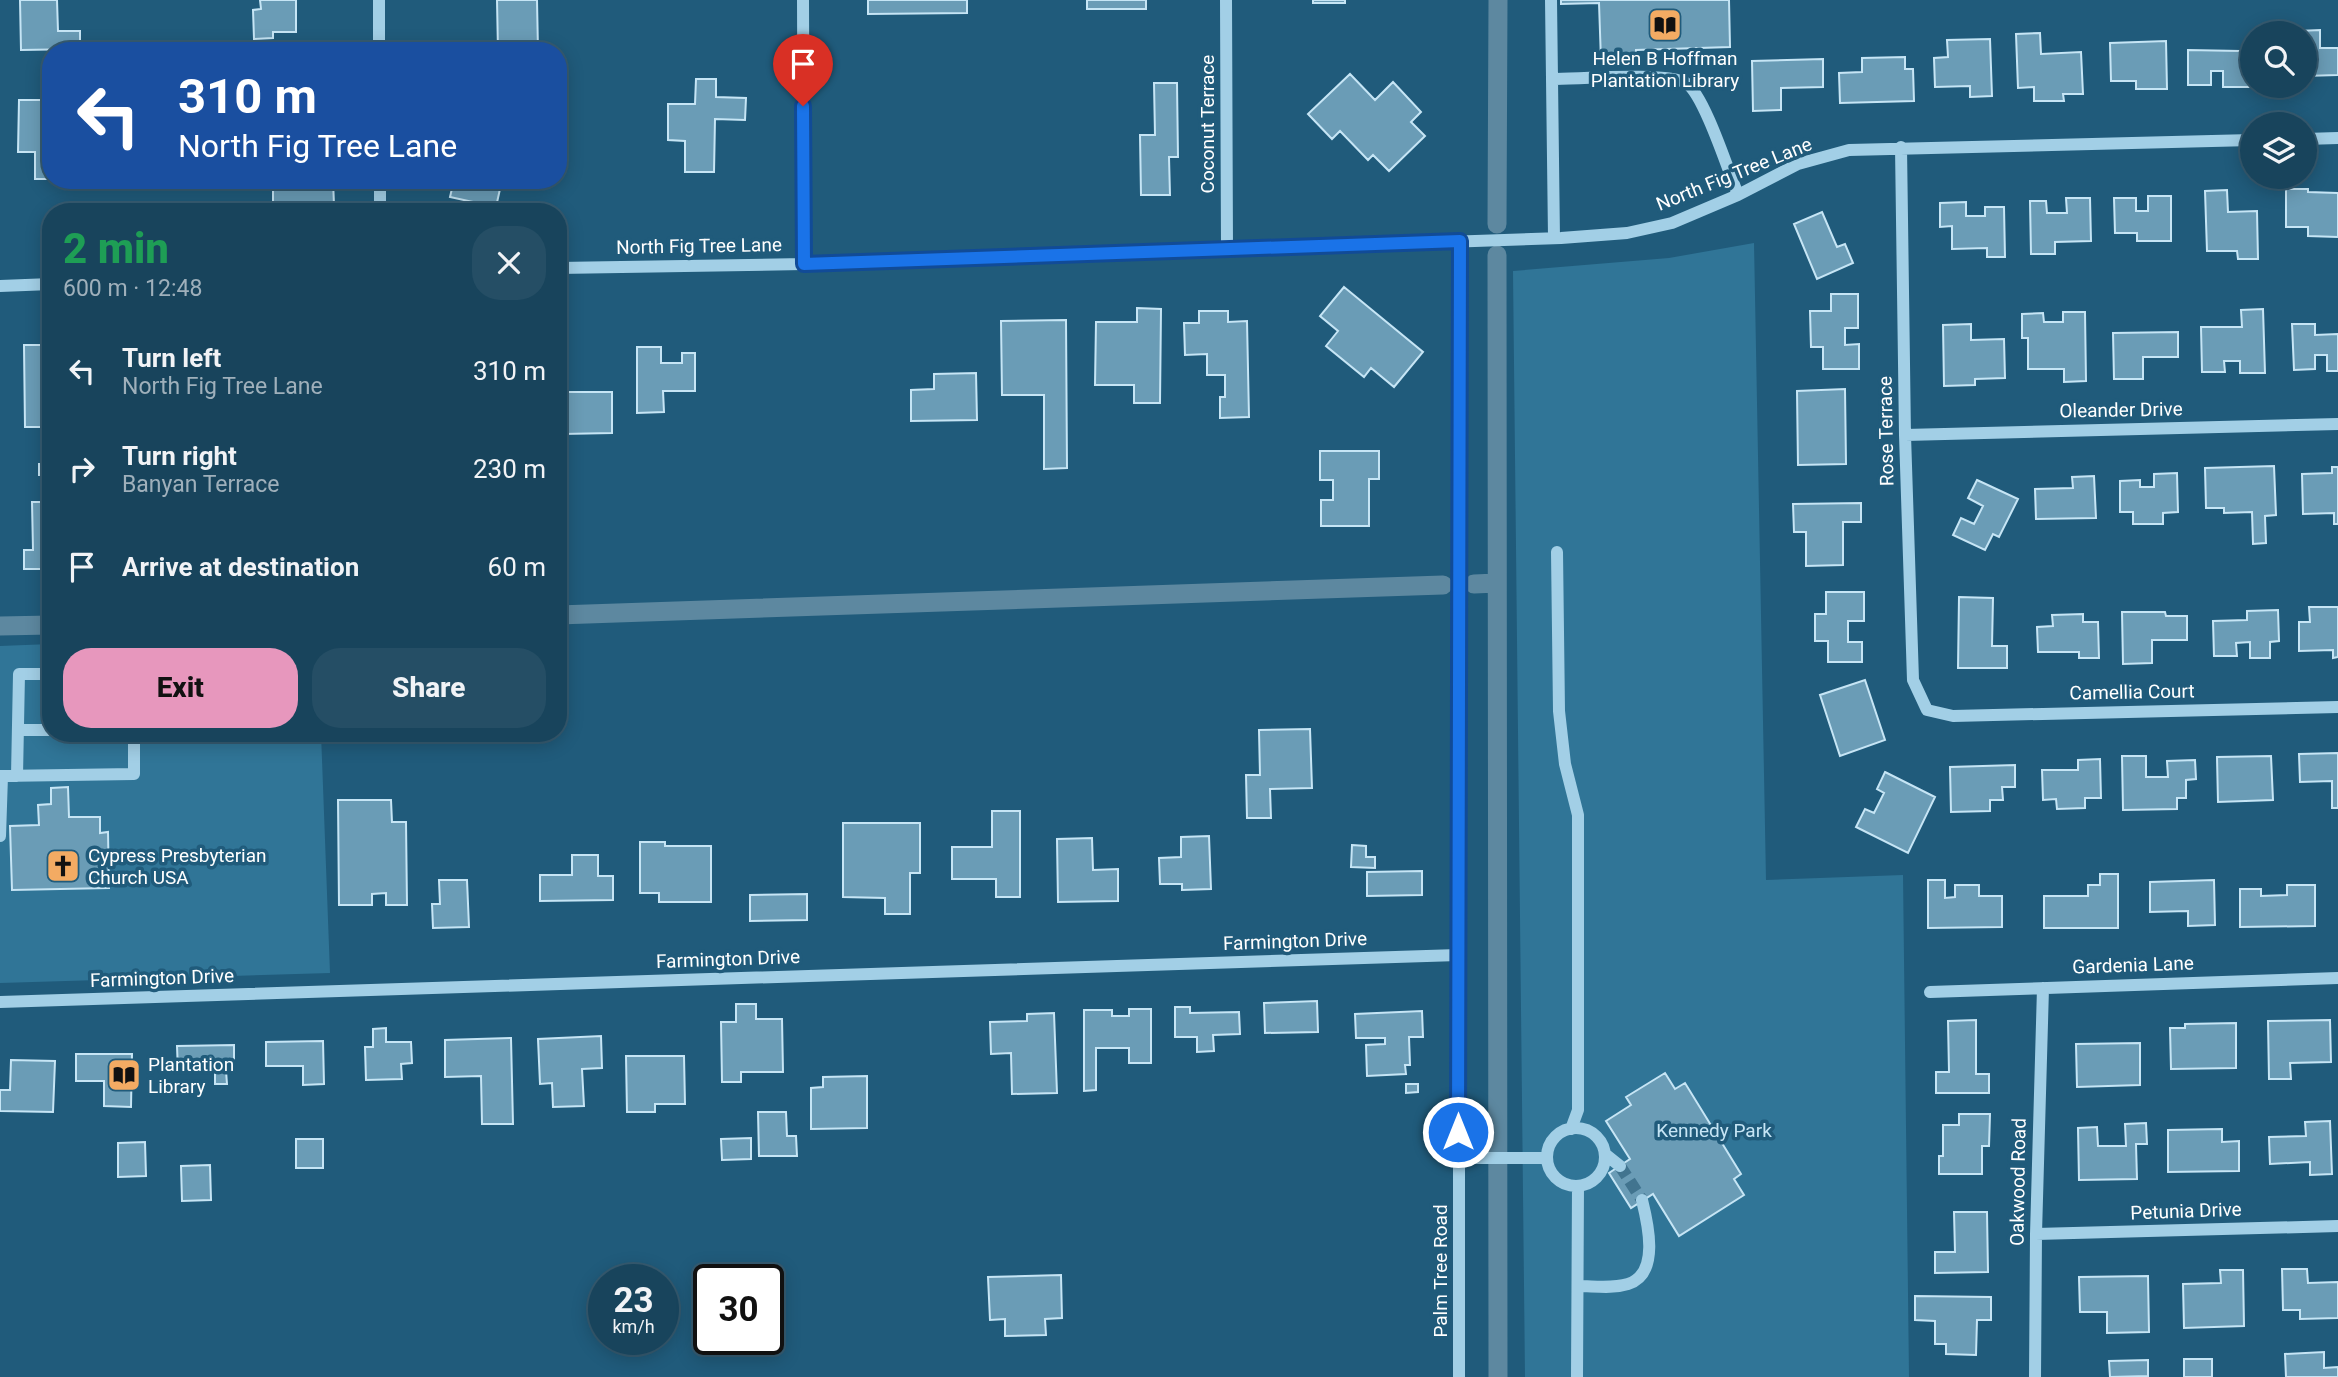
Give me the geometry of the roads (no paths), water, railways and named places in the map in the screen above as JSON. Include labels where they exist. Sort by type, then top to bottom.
[{"type":"street","points":[[379,0],[379,42]]},
{"type":"street","points":[[803,0],[804,264]]},
{"type":"street","name":"Coconut Terrace","points":[[1226,0],[1227,249]]},
{"type":"street","points":[[1551,0],[1554,238]]},
{"type":"street","points":[[1552,79],[1664,77],[1687,83],[1699,97],[1738,195]]},
{"type":"street","points":[[2317,139],[2338,138]]},
{"type":"street","name":"North Fig Tree Lane","points":[[567,268],[804,264],[1554,238],[1627,233],[1672,223],[1738,195],[1798,164],[1849,150],[2240,140]]},
{"type":"street","name":"Rose Terrace","points":[[1901,148],[1905,435],[1913,680],[1927,710]]},
{"type":"street","name":"Palm Tree Road","points":[[1459,1377],[1460,241]]},
{"type":"street","points":[[0,286],[42,284]]},
{"type":"street","name":"Oleander Drive","points":[[1905,435],[2338,424]]},
{"type":"street","points":[[1557,552],[1559,711],[1564,764],[1578,815],[1578,1110],[1571,1129]]},
{"type":"street","points":[[18,776],[19,674],[42,674]]},
{"type":"street","name":"Camellia Court","points":[[1927,710],[1953,716],[2338,706]]},
{"type":"street","points":[[18,730],[42,730]]},
{"type":"street","points":[[0,836],[1,776],[134,774],[134,742]]},
{"type":"street","name":"Farmington Drive","points":[[0,1002],[1458,955]]},
{"type":"street","name":"Gardenia Lane","points":[[1930,992],[2338,978]]},
{"type":"street","name":"Oakwood Road","points":[[2035,1377],[2043,988]]},
{"type":"street","points":[[1580,1128],[1590,1131],[1602,1145],[1605,1154],[1601,1172],[1587,1184],[1577,1186],[1569,1185],[1554,1176],[1542,1158],[1556,1136],[1580,1128]]},
{"type":"street","points":[[1605,1154],[1620,1166]]},
{"type":"street","points":[[1458,1158],[1542,1158]]},
{"type":"street","points":[[1577,1186],[1577,1377]]},
{"type":"street","points":[[1578,1286],[1618,1286],[1638,1279],[1645,1270],[1649,1229],[1642,1200]]},
{"type":"street","name":"Petunia Drive","points":[[2036,1234],[2338,1226]]},
{"type":"waterway","points":[[1497,224],[1498,0]]},
{"type":"waterway","points":[[1497,255],[1498,1377]]},
{"type":"waterway","points":[[1474,584],[1497,583]]},
{"type":"waterway","points":[[567,615],[1443,585]]},
{"type":"waterway","points":[[0,626],[42,625]]},
{"type":"tunnel","points":[[1620,1166],[1642,1200]]},
{"type":"place","name":"Helen B Hoffman Plantation Library","points":[[1665,25]]},
{"type":"place","name":"Cypress Presbyterian Church USA","points":[[63,866]]},
{"type":"place","name":"Plantation Library","points":[[124,1075]]},
{"type":"park label","name":"Kennedy Park","points":[[1714,1130]]}]
